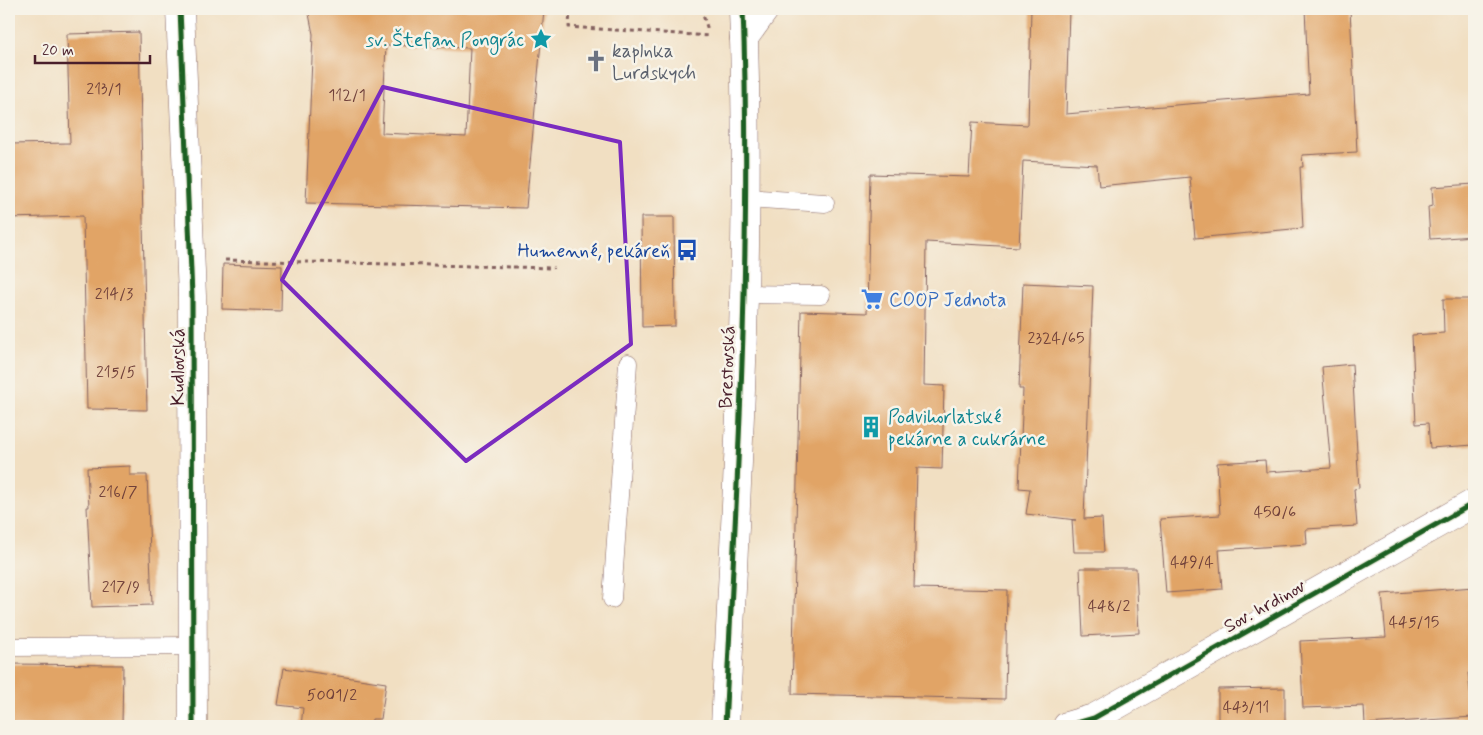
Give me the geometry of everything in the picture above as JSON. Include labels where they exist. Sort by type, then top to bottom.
[{"type":"street","name":"Kudlovská","points":[[180,9],[192,296],[193,726]]},
{"type":"street","points":[[729,9],[744,38],[765,9]]},
{"type":"street","name":"Brestovská","points":[[725,726],[741,397],[744,294],[744,38],[742,9]]},
{"type":"street","name":"Sov. hrdinov","points":[[1067,726],[1094,718],[1474,503]]},
{"type":"lane","points":[[745,198],[825,203]]},
{"type":"lane","points":[[744,294],[821,295]]},
{"type":"lane","points":[[612,599],[628,363]]},
{"type":"lane","points":[[9,647],[192,646]]},
{"type":"path","points":[[570,9],[569,27],[710,36]]},
{"type":"path","points":[[190,260],[554,268]]},
{"type":"highlighted area","points":[[383,87],[620,142],[631,344],[466,461],[282,280]]},
{"type":"building","points":[[308,9],[544,9],[526,208],[306,203],[313,34]],"holes":[[[386,45],[470,48],[466,137],[382,133]]]},
{"type":"building","points":[[1031,9],[1069,9],[1066,114],[1309,94],[1305,9],[1350,9],[1357,152],[1302,155],[1303,167],[1300,167],[1303,228],[1195,238],[1190,177],[1099,186],[1097,165],[1023,161],[1019,247],[926,242],[924,385],[944,386],[942,469],[917,468],[914,588],[1007,590],[1005,699],[792,694],[801,311],[867,313],[870,174],[969,177],[972,122],[1028,125]]},
{"type":"building","points":[[139,32],[147,410],[87,409],[83,216],[9,218],[9,144],[70,143],[67,34]]},
{"type":"building","points":[[1474,184],[1474,236],[1430,239],[1428,207],[1433,206],[1432,187]]},
{"type":"building","points":[[641,217],[674,217],[675,326],[642,327]]},
{"type":"building","points":[[223,264],[282,266],[281,311],[222,309]]},
{"type":"building","points":[[1023,283],[1093,286],[1084,519],[1102,518],[1104,552],[1074,552],[1072,520],[1076,520],[1026,514],[1030,489],[1019,488],[1023,389],[1019,389]]},
{"type":"building","points":[[1443,299],[1474,299],[1474,445],[1430,448],[1428,423],[1416,424],[1412,335],[1444,333]]},
{"type":"building","points":[[1352,364],[1359,488],[1354,489],[1357,526],[1306,529],[1307,544],[1219,550],[1222,589],[1166,593],[1160,519],[1220,515],[1217,463],[1265,460],[1266,472],[1331,468],[1322,367]]},
{"type":"building","points":[[130,466],[130,475],[147,475],[152,605],[92,607],[87,468]]},
{"type":"building","points":[[1080,568],[1136,568],[1139,633],[1083,636]]},
{"type":"building","points":[[1474,587],[1474,672],[1468,673],[1473,717],[1365,724],[1364,706],[1303,708],[1300,641],[1386,637],[1382,594]]},
{"type":"building","points":[[9,664],[123,665],[122,726],[9,726]]},
{"type":"building","points":[[284,668],[386,683],[381,719],[372,719],[371,726],[301,726],[303,708],[278,705]]},
{"type":"building","points":[[1285,688],[1285,726],[1218,726],[1218,689]]},
{"type":"cycle path","points":[[180,9],[192,296],[193,726]]},
{"type":"cycle path","points":[[725,726],[742,368],[746,188],[743,9]]},
{"type":"cycle path","points":[[1067,726],[1094,718],[1474,503]]},
{"type":"place","name":"sv. Štefan Pongrác","points":[[541,39]]},
{"type":"place","name":"kaplnka Lurdskych","points":[[596,61]]},
{"type":"place","name":"Humenné, pekáreň","points":[[687,250]]},
{"type":"place","name":"COOP Jednota","points":[[872,299]]},
{"type":"place","name":"Podvihorlatské pekárne a cukrárne","points":[[871,427]]}]
